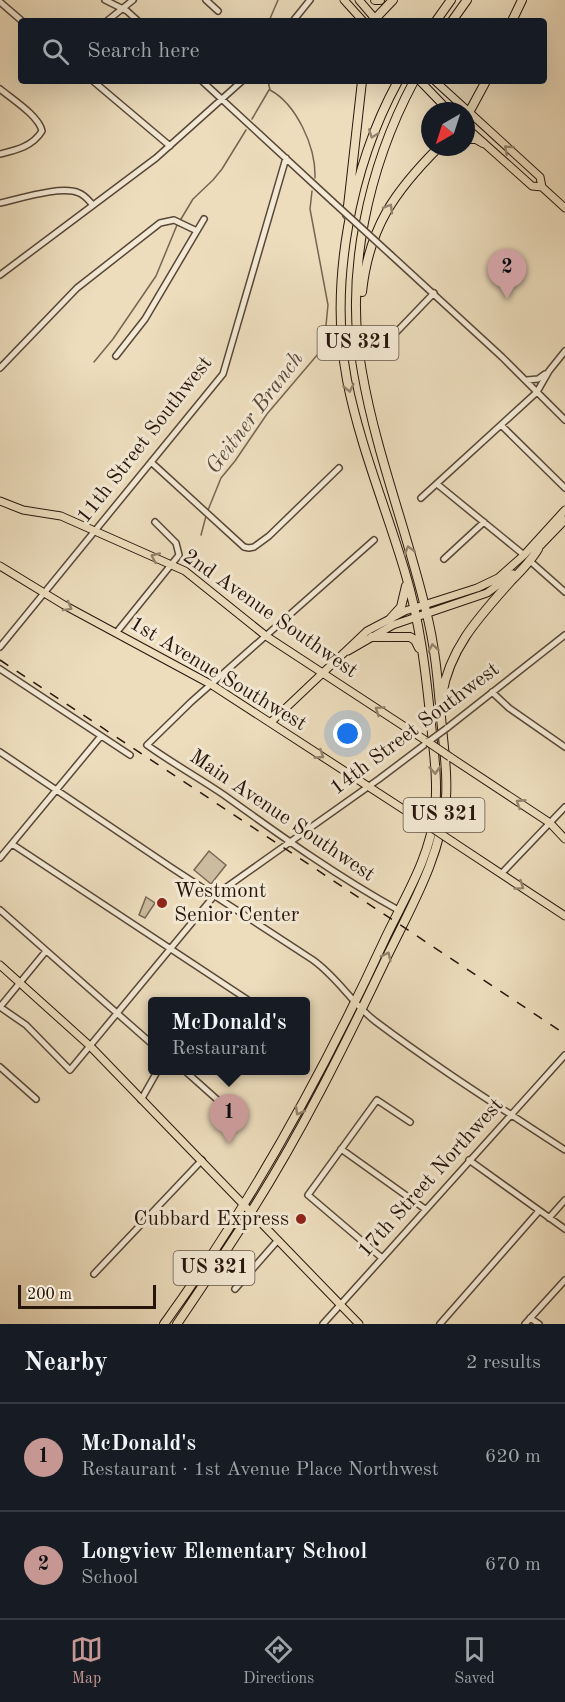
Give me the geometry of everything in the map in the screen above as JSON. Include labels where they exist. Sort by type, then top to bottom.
[{"type":"highway","points":[[375,0],[380,0]]},
{"type":"highway","points":[[376,18],[393,0]]},
{"type":"highway","points":[[438,18],[451,0]]},
{"type":"highway","points":[[454,18],[467,0]]},
{"type":"highway","points":[[513,18],[522,0]]},
{"type":"highway","points":[[344,260],[362,84]]},
{"type":"highway","name":"US 321","points":[[359,1006],[422,861],[435,813],[436,772],[426,670],[416,613],[406,573],[358,429],[347,378],[341,321],[344,260],[355,198],[368,147],[396,84]]},
{"type":"highway","name":"US 321","points":[[177,1324],[248,1209],[302,1105],[415,903],[439,842],[446,793],[440,707],[426,610],[374,426],[360,361],[357,319],[361,245],[367,209],[378,167],[396,116],[412,84]]},
{"type":"highway","points":[[475,102],[484,84]]},
{"type":"highway","points":[[475,141],[483,142]]},
{"type":"highway","points":[[365,387],[367,381],[361,304],[366,268],[375,237],[387,210],[404,184],[431,156]]},
{"type":"highway","points":[[440,707],[445,676],[457,648],[527,558],[538,549]]},
{"type":"highway","points":[[391,618],[404,601],[406,573]]},
{"type":"highway","points":[[372,637],[410,637],[418,645],[426,670]]},
{"type":"highway","name":"US 321","points":[[164,1324],[248,1209]]},
{"type":"main road","points":[[344,0],[360,18]]},
{"type":"main road","points":[[359,0],[372,18]]},
{"type":"main road","points":[[423,84],[441,102]]},
{"type":"main road","points":[[438,84],[455,102]]},
{"type":"main road","points":[[475,122],[540,177],[542,187],[565,208]]},
{"type":"main road","points":[[475,135],[532,186],[542,187]]},
{"type":"main road","name":"2nd Avenue Southwest","points":[[0,501],[23,510],[61,516],[173,565],[196,579],[266,636],[550,823],[564,836]]},
{"type":"main road","points":[[426,610],[491,582],[527,558],[565,510]]},
{"type":"main road","points":[[271,722],[348,651],[357,639],[391,618],[478,596],[498,586],[565,520]]},
{"type":"main road","name":"1st Avenue Southwest","points":[[0,566],[45,594],[212,685],[563,913]]},
{"type":"main road","points":[[348,651],[416,613]]},
{"type":"main road","points":[[0,965],[90,1046],[359,1324]]},
{"type":"street","points":[[105,0],[134,18]]},
{"type":"street","points":[[111,18],[133,0]]},
{"type":"street","points":[[206,0],[218,11]]},
{"type":"street","points":[[295,18],[310,0]]},
{"type":"street","points":[[0,2],[19,18]]},
{"type":"street","points":[[97,84],[170,146]]},
{"type":"street","points":[[205,84],[434,294],[565,420]]},
{"type":"street","points":[[0,274],[170,146],[239,84]]},
{"type":"street","points":[[0,89],[34,118],[40,124],[42,131],[33,142],[25,147],[0,154]]},
{"type":"street","name":"11th Street Southwest","points":[[0,647],[217,383],[227,367],[286,158]]},
{"type":"street","points":[[0,203],[56,191],[74,191],[81,194],[93,206]]},
{"type":"street","points":[[0,368],[77,288],[160,223],[170,219],[197,231]]},
{"type":"street","points":[[116,356],[145,319],[204,219]]},
{"type":"street","points":[[383,346],[434,294]]},
{"type":"street","points":[[421,498],[537,392],[549,371],[565,351]]},
{"type":"street","points":[[525,380],[538,379],[549,371]]},
{"type":"street","points":[[501,425],[565,488]]},
{"type":"street","points":[[151,462],[244,547],[249,549],[269,536],[339,468]]},
{"type":"street","points":[[437,484],[565,592]]},
{"type":"street","points":[[116,633],[179,555],[178,548],[155,522]]},
{"type":"street","points":[[444,559],[484,522]]},
{"type":"street","points":[[212,685],[374,540]]},
{"type":"street","name":"14th Street Southwest","points":[[0,1007],[26,1026],[70,1070],[214,896],[447,728],[565,635]]},
{"type":"street","points":[[0,669],[130,754]]},
{"type":"street","name":"Main Avenue Southwest","points":[[212,685],[147,745],[362,890],[400,911]]},
{"type":"street","points":[[492,692],[509,708],[565,747]]},
{"type":"street","points":[[0,858],[101,736]]},
{"type":"street","points":[[0,752],[319,964],[359,1006],[409,1045],[565,1150]]},
{"type":"street","points":[[502,873],[565,807]]},
{"type":"street","points":[[12,844],[243,997]]},
{"type":"street","points":[[0,910],[148,1040]]},
{"type":"street","points":[[0,1007],[46,951]]},
{"type":"street","name":"17th Street Northwest","points":[[323,1324],[565,1055]]},
{"type":"street","points":[[0,1067],[36,1099]]},
{"type":"street","points":[[141,1100],[156,1075]]},
{"type":"street","points":[[189,1075],[240,1120]]},
{"type":"street","points":[[382,1258],[308,1195],[377,1100],[410,1122]]},
{"type":"street","points":[[341,1149],[425,1209]]},
{"type":"street","points":[[94,1274],[202,1160]]},
{"type":"street","points":[[469,1160],[565,1229]]},
{"type":"street","points":[[549,1218],[565,1200]]},
{"type":"street","points":[[440,1324],[539,1210]]},
{"type":"street","points":[[235,1289],[278,1240]]},
{"type":"street","points":[[525,1324],[565,1280]]},
{"type":"street","points":[[530,1318],[539,1324]]},
{"type":"shaded area","points":[[209,851],[226,865],[211,884],[194,870]]},
{"type":"shaded area","points":[[146,897],[155,903],[145,918],[139,915]]},
{"type":"waterway","name":"Geitner Branch","points":[[270,18],[278,0]]},
{"type":"waterway","name":"Geitner Branch","points":[[269,84],[270,90],[288,105],[303,127],[312,153],[315,178]]},
{"type":"waterway","points":[[252,119],[269,90]]},
{"type":"waterway","points":[[181,219],[193,199],[222,169],[246,130]]},
{"type":"waterway","name":"Geitner Branch","points":[[208,510],[221,478],[267,414],[318,354],[325,335],[328,305],[310,209],[312,191]]},
{"type":"waterway","points":[[94,362],[113,339],[156,276],[177,225]]},
{"type":"waterway","name":"Geitner Branch","points":[[201,535],[206,516]]},
{"type":"railway","points":[[0,660],[565,1034]]},
{"type":"place","name":"Longview Elementary School","points":[[507,299]]},
{"type":"place","name":"Westmont Senior Center","points":[[162,903]]},
{"type":"place","name":"McDonald's","points":[[229,1144]]},
{"type":"place","name":"Cubbard Express","points":[[301,1219]]}]
